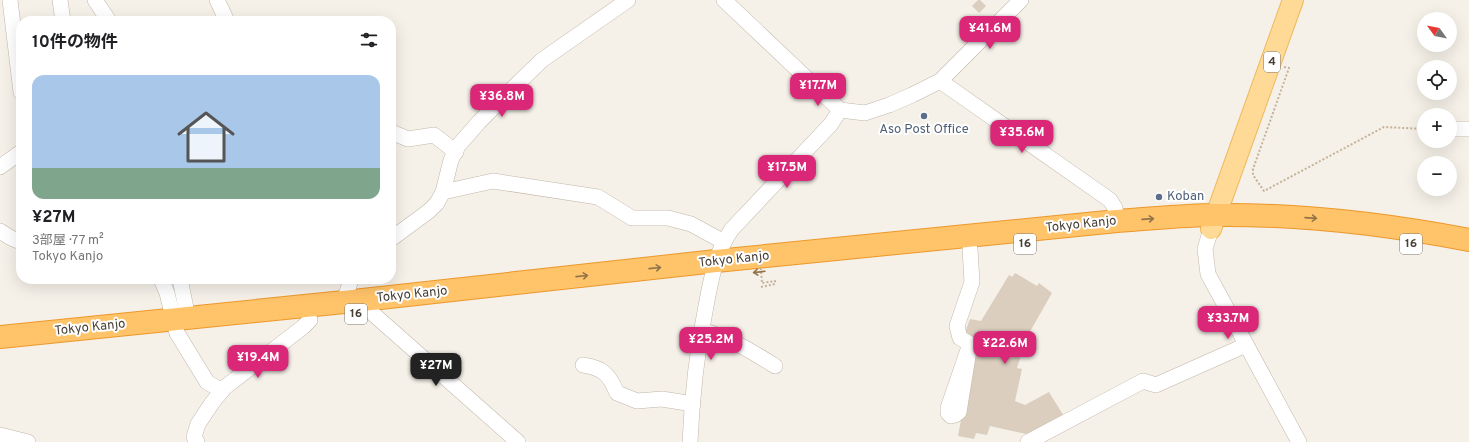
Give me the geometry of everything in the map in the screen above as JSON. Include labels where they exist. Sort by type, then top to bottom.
[{"type":"highway","name":"Tokyo Kanjo","points":[[0,351],[180,323],[344,302],[717,260],[1117,221],[1214,222],[1305,218],[1350,221],[1469,240]]},
{"type":"highway","name":"Tokyo Kanjo","points":[[0,337],[180,323],[310,320],[717,260],[970,249],[1175,231],[1214,222],[1407,244],[1469,253]]},
{"type":"main road","name":"4","points":[[1214,222],[1293,0]]},
{"type":"street","points":[[10,0],[16,50]]},
{"type":"street","points":[[60,0],[62,16]]},
{"type":"street","points":[[95,0],[106,16]]},
{"type":"street","points":[[217,0],[225,16]]},
{"type":"street","points":[[396,235],[429,211],[436,203],[443,192],[451,160],[479,122],[542,60],[628,0]]},
{"type":"street","points":[[724,0],[840,110],[865,113],[906,98],[940,80],[1021,0]]},
{"type":"street","points":[[940,80],[1110,200],[1115,208],[1117,221]]},
{"type":"street","points":[[690,442],[701,330],[717,260],[738,222],[831,124],[840,110]]},
{"type":"street","points":[[1457,129],[1469,129]]},
{"type":"street","points":[[396,134],[408,139],[434,135],[456,152]]},
{"type":"street","points":[[0,167],[16,156]]},
{"type":"street","points":[[443,192],[493,181],[598,197],[632,218],[668,218],[691,224],[715,236],[717,260]]},
{"type":"street","points":[[1214,222],[1206,249],[1208,274],[1299,442]]},
{"type":"street","points":[[970,249],[972,282],[957,326],[960,338],[970,344]]},
{"type":"street","points":[[163,284],[207,382],[222,391]]},
{"type":"street","points":[[180,284],[180,323]]},
{"type":"street","points":[[344,302],[349,284]]},
{"type":"street","points":[[371,312],[518,442]]},
{"type":"street","points":[[193,440],[198,424],[222,391],[310,320]]},
{"type":"street","points":[[701,330],[716,334],[744,346],[775,366]]},
{"type":"street","points":[[1028,442],[1143,381],[1156,385],[1246,345]]},
{"type":"street","points":[[583,365],[603,371],[612,382],[617,393],[637,401],[662,399],[693,404]]},
{"type":"street","points":[[0,435],[28,442]]},
{"type":"path","points":[[1271,63],[1289,68],[1253,169],[1253,175],[1264,191],[1384,127],[1417,129]]},
{"type":"path","points":[[759,248],[762,283],[775,280],[775,284],[761,287]]},
{"type":"building","points":[[978,0],[986,6],[979,13],[972,6]]},
{"type":"building","points":[[1015,273],[1037,286],[1039,283],[1052,293],[1024,342],[1020,341],[1021,346],[1015,353],[1021,355],[1017,368],[1022,369],[1015,401],[1025,405],[1049,392],[1065,418],[1031,435],[990,426],[987,435],[976,433],[974,439],[958,436],[976,340],[964,335],[970,319],[981,321],[1009,275],[1012,277]]},
{"type":"place","name":"Aso Post Office","points":[[924,116]]},
{"type":"place","name":"Koban","points":[[1159,197]]}]
